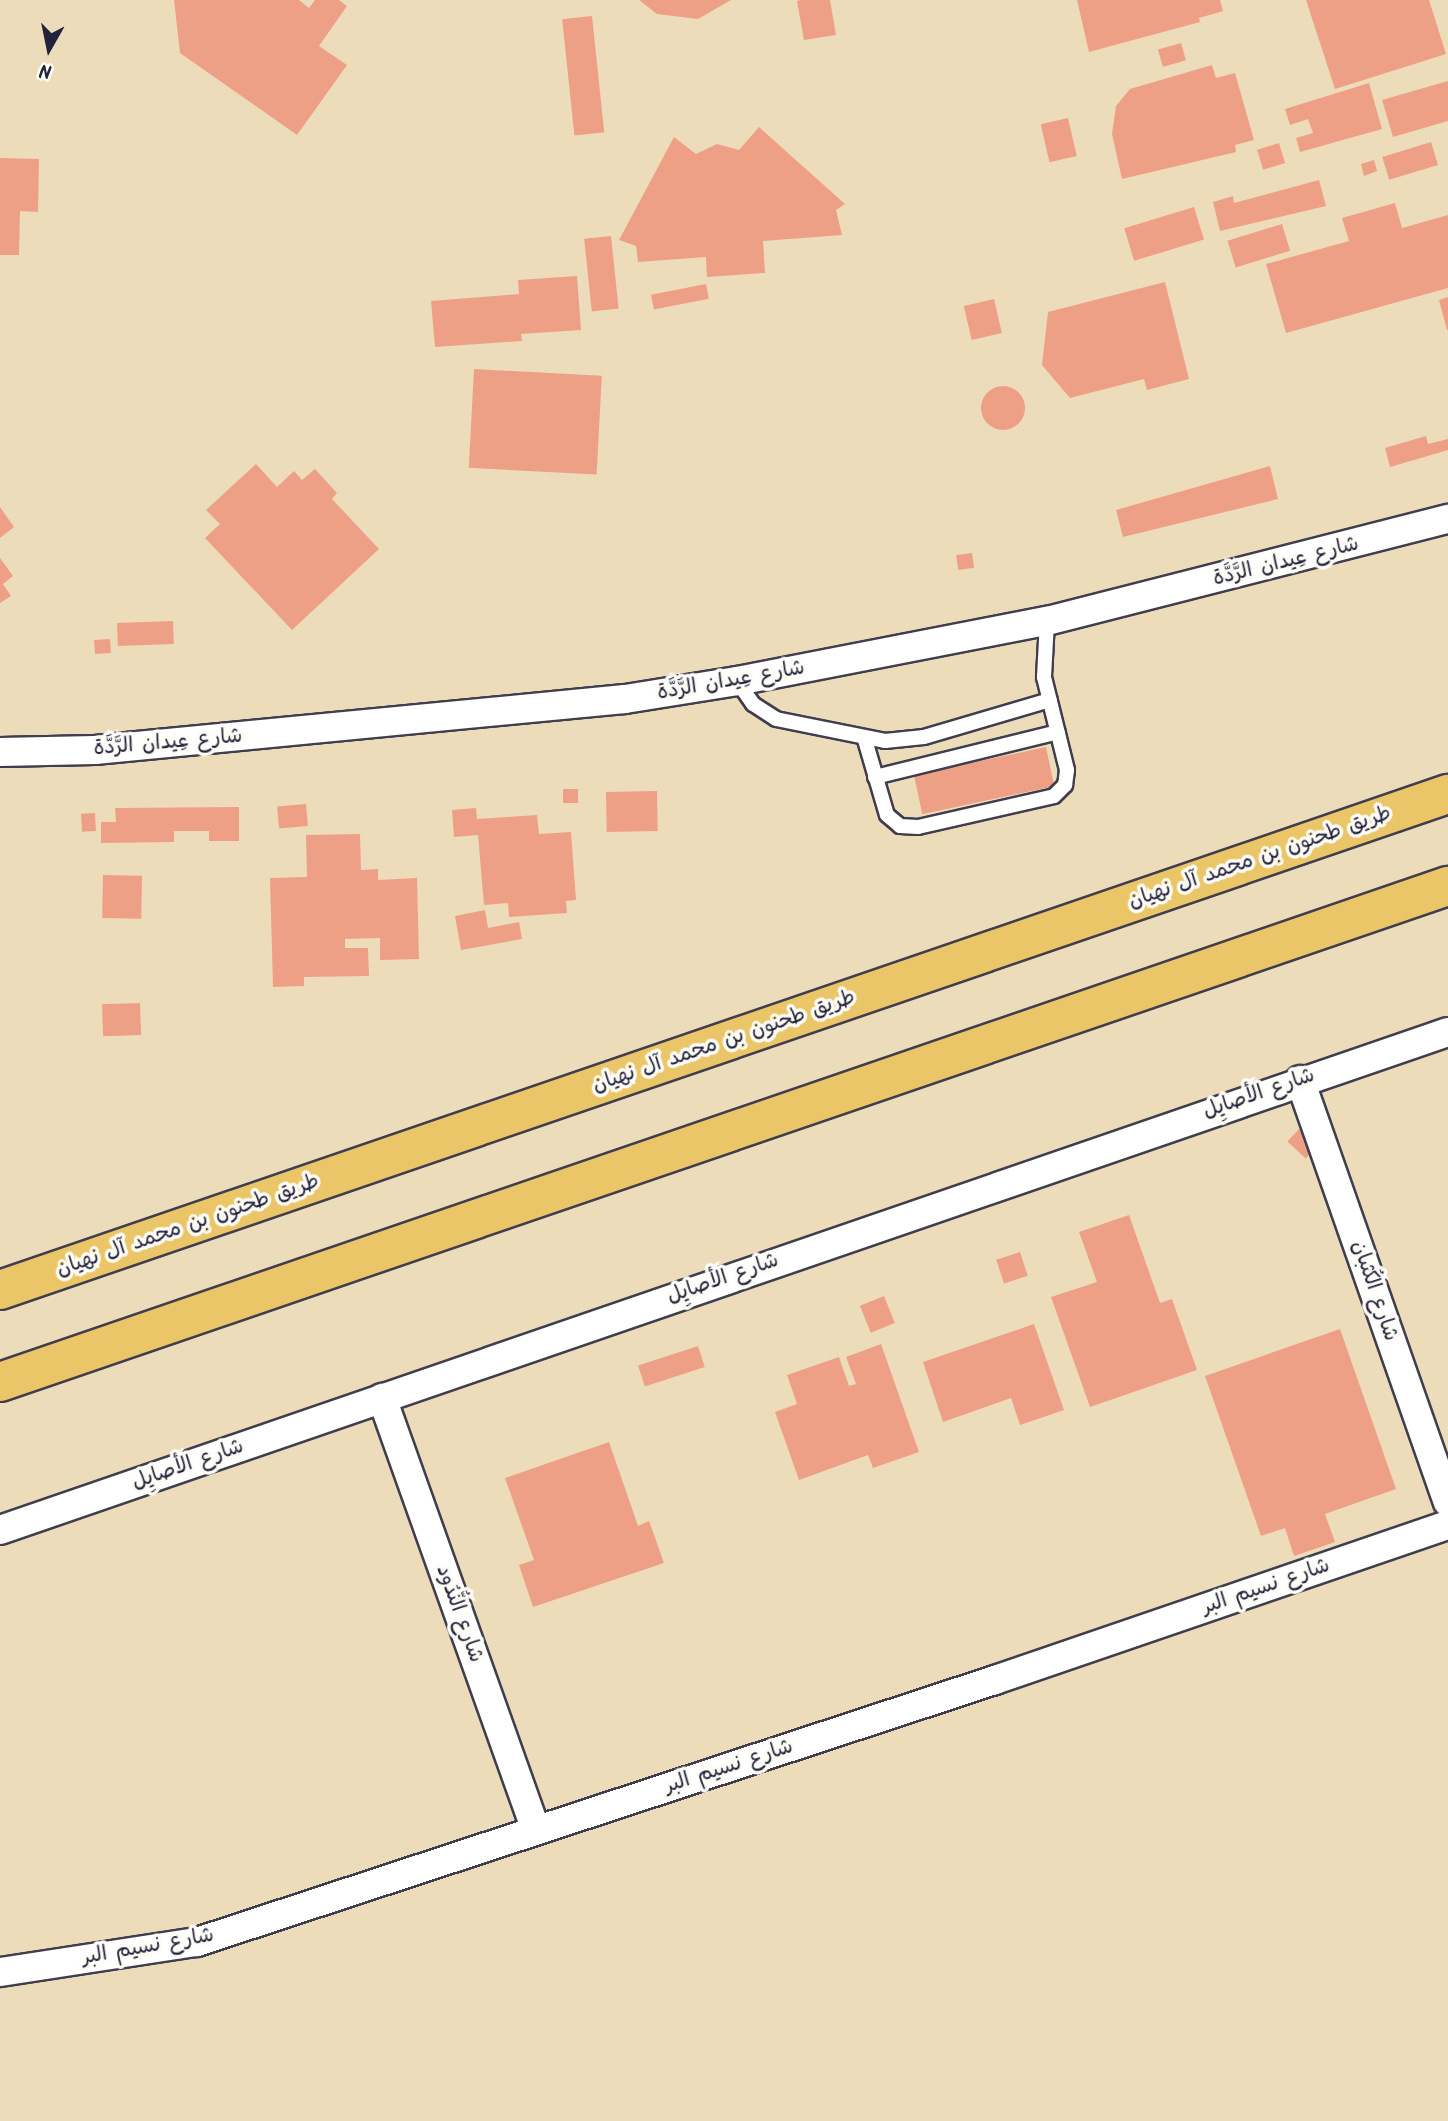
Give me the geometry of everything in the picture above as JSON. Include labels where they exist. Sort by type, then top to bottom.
[{"type":"main road","name":"طريق طحنون بن محمد آل نهيان","points":[[0,1290],[1448,794]]},
{"type":"main road","points":[[0,1382],[1448,886]]},
{"type":"street","name":"شارع عِيدان الرَّدَّة","points":[[0,752],[95,750],[625,699],[737,681],[1048,621],[1448,519]]},
{"type":"street","name":"شارع الأصايِل","points":[[0,1530],[1300,1080],[1448,1032]]},
{"type":"street","name":"شارع الكُثبان","points":[[1300,1080],[1448,1502]]},
{"type":"street","name":"شارع النُّدُود","points":[[382,1398],[536,1830]]},
{"type":"street","name":"شارع نسيم البر","points":[[0,1972],[197,1942],[1448,1525]]},
{"type":"lane","points":[[865,740],[887,815],[909,828],[1047,799],[1061,792],[1067,777],[1043,666],[1048,621]]},
{"type":"lane","points":[[737,681],[753,704],[776,719],[865,740],[924,737],[1050,701]]},
{"type":"lane","points":[[875,777],[1058,732]]},
{"type":"building","points":[[174,0],[299,0],[309,8],[315,0],[339,0],[347,6],[319,46],[347,65],[297,135],[180,53]]},
{"type":"building","points":[[639,0],[731,0],[698,19],[657,14]]},
{"type":"building","points":[[830,0],[836,35],[804,40],[797,1]]},
{"type":"building","points":[[1077,0],[1220,0],[1223,11],[1199,18],[1200,22],[1089,52]]},
{"type":"building","points":[[1306,0],[1429,0],[1446,54],[1335,89]]},
{"type":"building","points":[[592,16],[604,132],[574,135],[562,19]]},
{"type":"building","points":[[1181,43],[1186,60],[1163,67],[1158,50]]},
{"type":"building","points":[[1212,65],[1216,78],[1235,73],[1254,140],[1235,145],[1236,152],[1122,179],[1112,134],[1116,106],[1130,89]]},
{"type":"building","points":[[1448,81],[1448,121],[1393,137],[1382,100]]},
{"type":"building","points":[[1369,83],[1382,129],[1300,152],[1296,138],[1313,133],[1308,119],[1290,125],[1285,109]]},
{"type":"building","points":[[1068,118],[1077,156],[1049,162],[1041,124]]},
{"type":"building","points":[[759,127],[845,204],[836,210],[842,235],[763,241],[765,273],[707,277],[706,257],[638,262],[636,246],[619,240],[674,137],[696,154],[717,144],[739,150]]},
{"type":"building","points":[[1431,142],[1438,165],[1389,180],[1382,157]]},
{"type":"building","points":[[1279,143],[1285,163],[1263,170],[1257,150]]},
{"type":"building","points":[[0,158],[39,159],[38,212],[20,211],[19,255],[0,255]]},
{"type":"building","points":[[1374,160],[1377,171],[1364,176],[1361,164]]},
{"type":"building","points":[[1319,180],[1326,206],[1220,231],[1213,202],[1233,196],[1234,203]]},
{"type":"building","points":[[1395,203],[1402,228],[1448,215],[1448,288],[1286,333],[1266,264],[1349,241],[1342,218]]},
{"type":"building","points":[[1194,207],[1204,240],[1134,261],[1124,228]]},
{"type":"building","points":[[1282,224],[1290,251],[1236,267],[1227,241]]},
{"type":"building","points":[[611,236],[619,309],[592,311],[584,239]]},
{"type":"building","points":[[577,276],[581,330],[521,334],[522,341],[435,347],[431,301],[519,294],[518,280]]},
{"type":"building","points":[[1165,282],[1189,379],[1147,390],[1144,379],[1070,398],[1042,365],[1048,312]]},
{"type":"building","points":[[706,284],[709,299],[654,309],[651,295]]},
{"type":"building","points":[[1448,297],[1448,330],[1447,330],[1439,300]]},
{"type":"building","points":[[994,299],[1002,333],[972,340],[964,306]]},
{"type":"building","points":[[474,369],[602,376],[597,475],[469,468]]},
{"type":"building","points":[[1003,386],[1019,392],[1025,408],[1019,424],[1003,430],[987,424],[981,408],[987,392]]},
{"type":"building","points":[[1426,436],[1428,444],[1448,439],[1448,450],[1390,467],[1385,448]]},
{"type":"building","points":[[256,464],[277,487],[294,471],[302,480],[315,469],[337,493],[332,499],[379,549],[292,630],[205,538],[220,524],[206,510]]},
{"type":"building","points":[[1270,466],[1278,499],[1123,537],[1116,510]]},
{"type":"building","points":[[0,507],[14,527],[0,538]]},
{"type":"building","points":[[972,553],[974,568],[958,570],[956,555]]},
{"type":"building","points":[[0,558],[13,576],[3,584],[11,596],[0,603]]},
{"type":"building","points":[[173,621],[174,644],[118,646],[117,623]]},
{"type":"building","points":[[110,639],[111,653],[95,654],[94,640]]},
{"type":"building","points":[[1046,747],[1054,786],[922,814],[914,775]]},
{"type":"building","points":[[563,789],[578,789],[578,803],[563,803]]},
{"type":"building","points":[[657,791],[658,831],[607,832],[606,792]]},
{"type":"building","points":[[306,804],[308,826],[279,828],[277,807]]},
{"type":"building","points":[[239,807],[239,841],[209,841],[209,831],[174,831],[174,842],[101,843],[101,822],[116,822],[115,808]]},
{"type":"building","points":[[476,808],[477,819],[537,815],[539,834],[571,832],[576,900],[566,901],[567,913],[509,917],[508,903],[484,905],[478,835],[454,837],[452,810]]},
{"type":"building","points":[[95,813],[96,831],[82,832],[81,814]]},
{"type":"building","points":[[360,834],[361,870],[378,869],[378,880],[417,878],[419,959],[380,960],[380,938],[345,939],[345,948],[368,948],[369,976],[304,977],[304,986],[273,987],[270,878],[307,877],[306,835]]},
{"type":"building","points":[[103,875],[142,876],[141,919],[102,918]]},
{"type":"building","points":[[485,910],[488,928],[519,922],[522,939],[461,950],[455,916]]},
{"type":"building","points":[[140,1003],[141,1035],[103,1036],[102,1004]]},
{"type":"building","points":[[1299,1129],[1317,1146],[1306,1158],[1287,1141]]},
{"type":"building","points":[[1129,1215],[1160,1303],[1172,1299],[1197,1370],[1090,1407],[1051,1297],[1097,1282],[1079,1232]]},
{"type":"building","points":[[1020,1252],[1028,1276],[1004,1284],[996,1260]]},
{"type":"building","points":[[884,1296],[895,1323],[871,1333],[860,1306]]},
{"type":"building","points":[[1034,1324],[1064,1410],[1020,1425],[1011,1398],[943,1422],[923,1362]]},
{"type":"building","points":[[1340,1329],[1396,1489],[1325,1514],[1335,1542],[1294,1556],[1285,1528],[1261,1536],[1205,1376]]},
{"type":"building","points":[[881,1344],[919,1452],[873,1468],[868,1455],[799,1480],[775,1412],[797,1404],[787,1375],[839,1357],[849,1386],[856,1384],[846,1357]]},
{"type":"building","points":[[698,1346],[705,1367],[645,1386],[638,1365]]},
{"type":"building","points":[[609,1442],[638,1526],[649,1521],[664,1563],[533,1607],[519,1565],[534,1560],[505,1478]]}]
